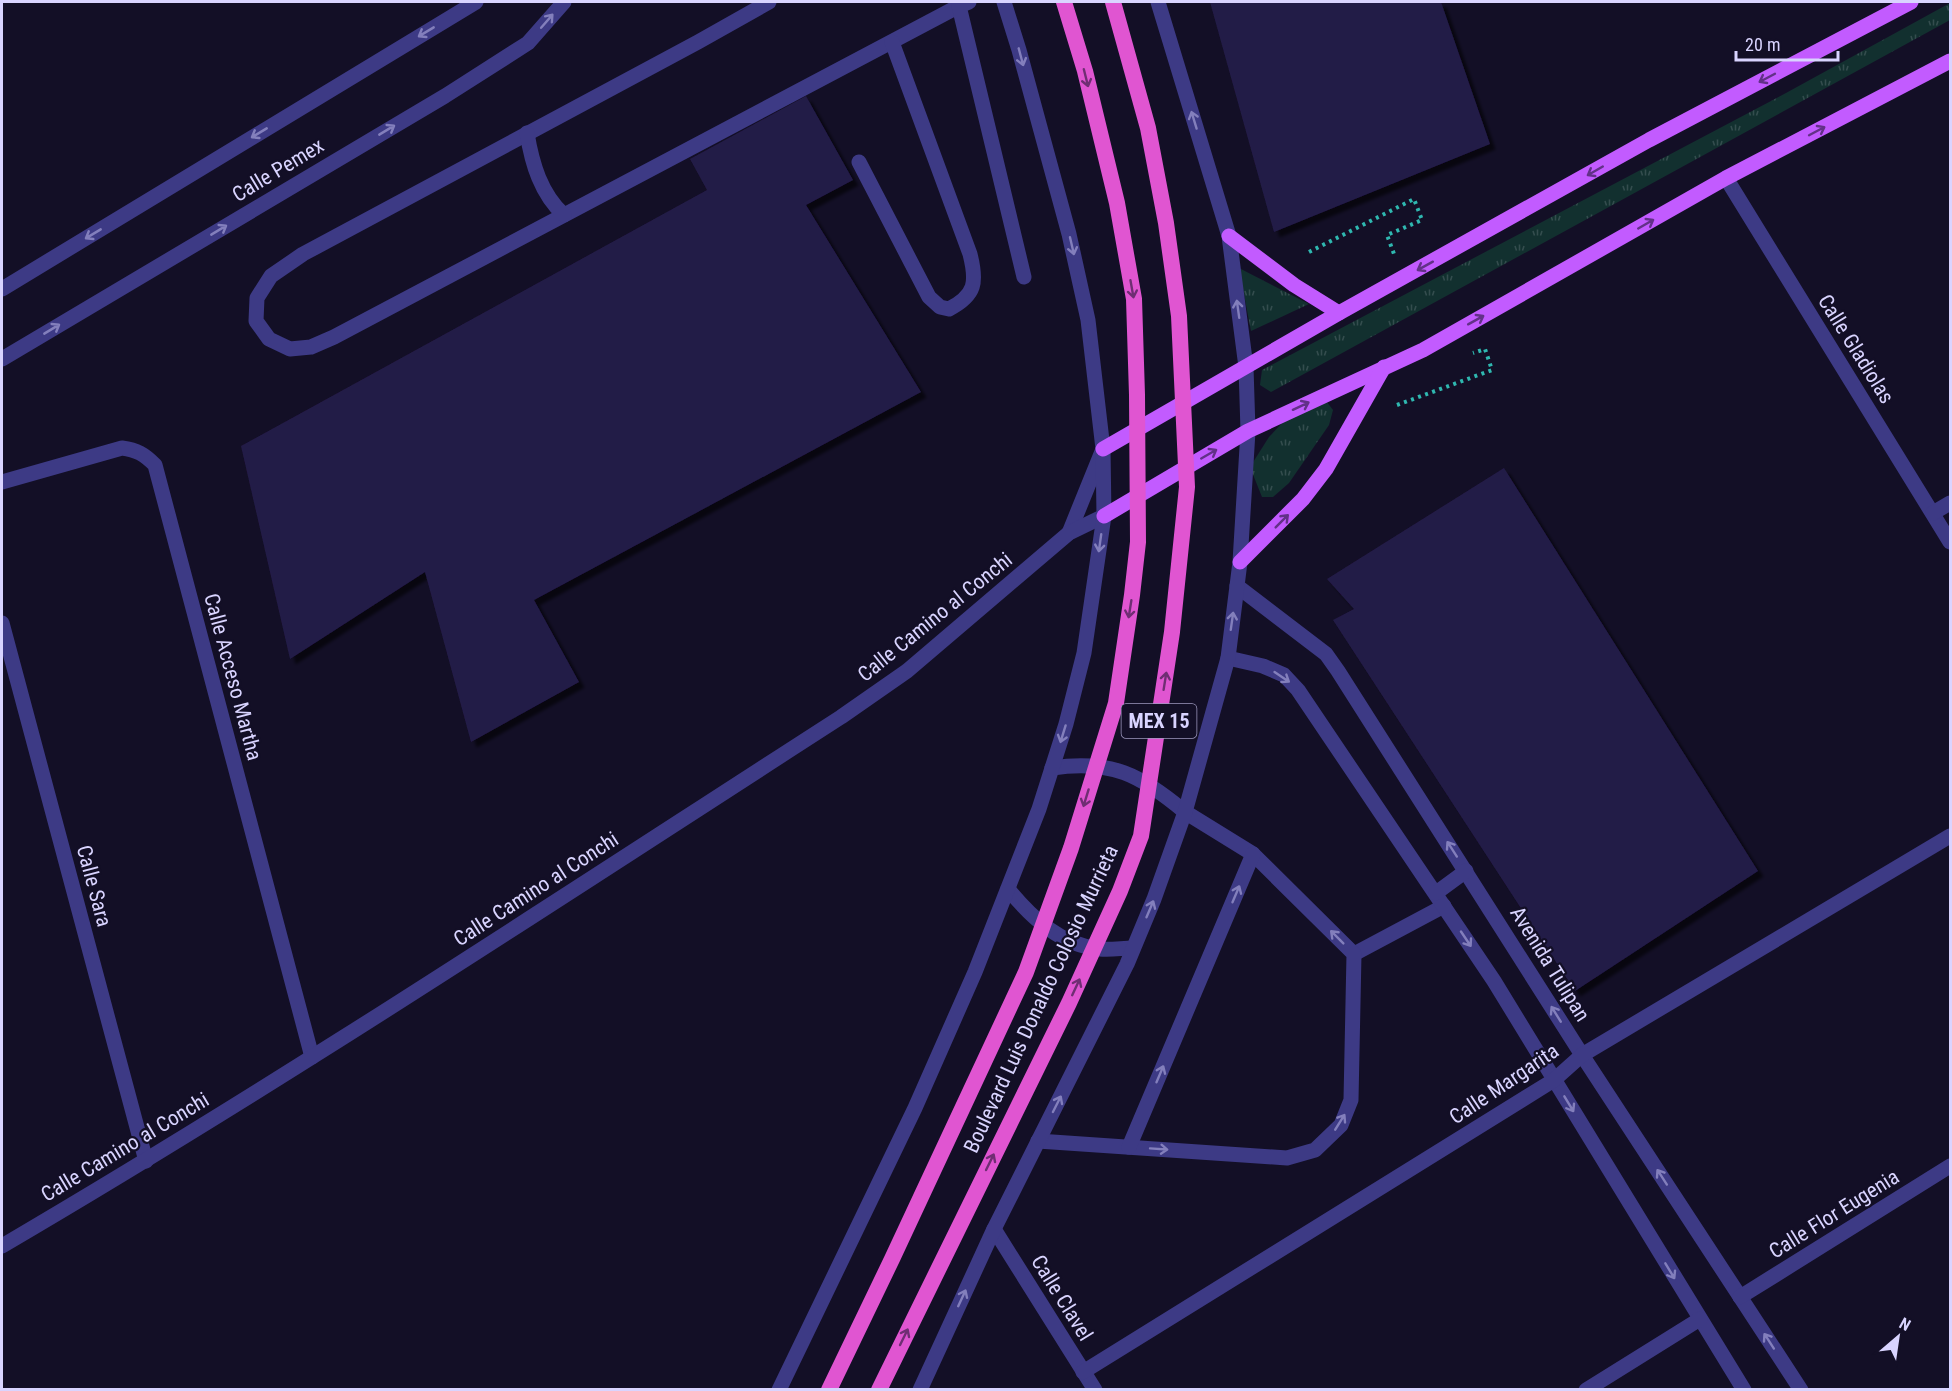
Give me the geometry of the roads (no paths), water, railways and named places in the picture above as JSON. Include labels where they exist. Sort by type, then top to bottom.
[{"type":"highway","name":"Boulevard Luis Donaldo Colosio Murrieta","points":[[829,1389],[1026,972],[1071,848],[1116,703],[1138,542],[1134,299],[1117,203],[1085,71],[1064,2]]},
{"type":"highway","name":"Boulevard Luis Donaldo Colosio Murrieta","points":[[879,1389],[1069,1002],[1120,891],[1141,836],[1172,632],[1187,487],[1179,316],[1166,223],[1148,128],[1113,2]]},
{"type":"main road","points":[[1102,449],[1649,140],[1911,2]]},
{"type":"main road","points":[[1104,516],[1248,431],[1423,350],[1726,178],[1950,61]]},
{"type":"main road","points":[[1229,236],[1294,285],[1339,314]]},
{"type":"main road","points":[[1240,562],[1303,499],[1326,469],[1384,367]]},
{"type":"street","name":"Calle Pemex","points":[[2,289],[476,2]]},
{"type":"street","name":"Calle Pemex","points":[[2,359],[445,96],[528,43],[564,2]]},
{"type":"street","points":[[769,2],[303,254],[271,276],[257,298],[256,321],[268,339],[290,349],[311,347],[334,337],[892,42],[961,3],[1024,277]]},
{"type":"street","points":[[779,1389],[915,1108],[975,972],[1039,809],[1084,653],[1104,516],[1102,449],[1088,320],[1069,234],[1020,50],[1004,2]]},
{"type":"street","name":"MEX 15","points":[[920,1389],[994,1229],[1127,964],[1154,899],[1185,812],[1228,658],[1240,562],[1248,431],[1246,367],[1229,236],[1158,2]]},
{"type":"street","points":[[859,162],[929,297],[940,307],[949,309],[961,303],[973,290],[974,272],[970,254],[892,42]]},
{"type":"street","points":[[527,133],[531,157],[539,179],[551,203],[564,215]]},
{"type":"street","name":"Calle Gladiolas","points":[[1726,178],[1950,543]]},
{"type":"street","name":"Calle Acceso Martha","points":[[2,482],[122,448],[136,450],[146,455],[155,465],[312,1057]]},
{"type":"street","points":[[1069,533],[1102,449]]},
{"type":"street","points":[[1933,513],[1950,503]]},
{"type":"street","points":[[1069,533],[1104,516]]},
{"type":"street","name":"Calle Camino al Conchi","points":[[2,1245],[147,1161],[312,1057],[869,698],[907,671],[1069,533]]},
{"type":"street","name":"Avenida Tulipan","points":[[1237,586],[1326,654],[1582,1055],[1801,1389]]},
{"type":"street","name":"Calle Sara","points":[[2,623],[147,1161]]},
{"type":"street","points":[[1228,658],[1263,666],[1284,675],[1298,690],[1494,981],[1744,1389]]},
{"type":"street","points":[[1038,1141],[1287,1158],[1315,1150],[1341,1125],[1351,1100],[1354,954],[1253,854],[1185,812],[1169,798],[1123,771],[1104,766],[1076,764],[1052,768]]},
{"type":"street","name":"Calle Margarita","points":[[1083,1372],[1554,1080],[1582,1055],[1950,836]]},
{"type":"street","points":[[1129,1147],[1253,854]]},
{"type":"street","points":[[1354,954],[1440,899],[1466,871]]},
{"type":"street","points":[[1008,889],[1028,914],[1045,928],[1071,941],[1100,949],[1133,948]]},
{"type":"street","name":"Calle Flor Eugenia","points":[[1740,1297],[1950,1167]]},
{"type":"street","name":"Calle Clavel","points":[[994,1229],[1095,1389]]},
{"type":"street","points":[[1586,1389],[1700,1319]]}]
